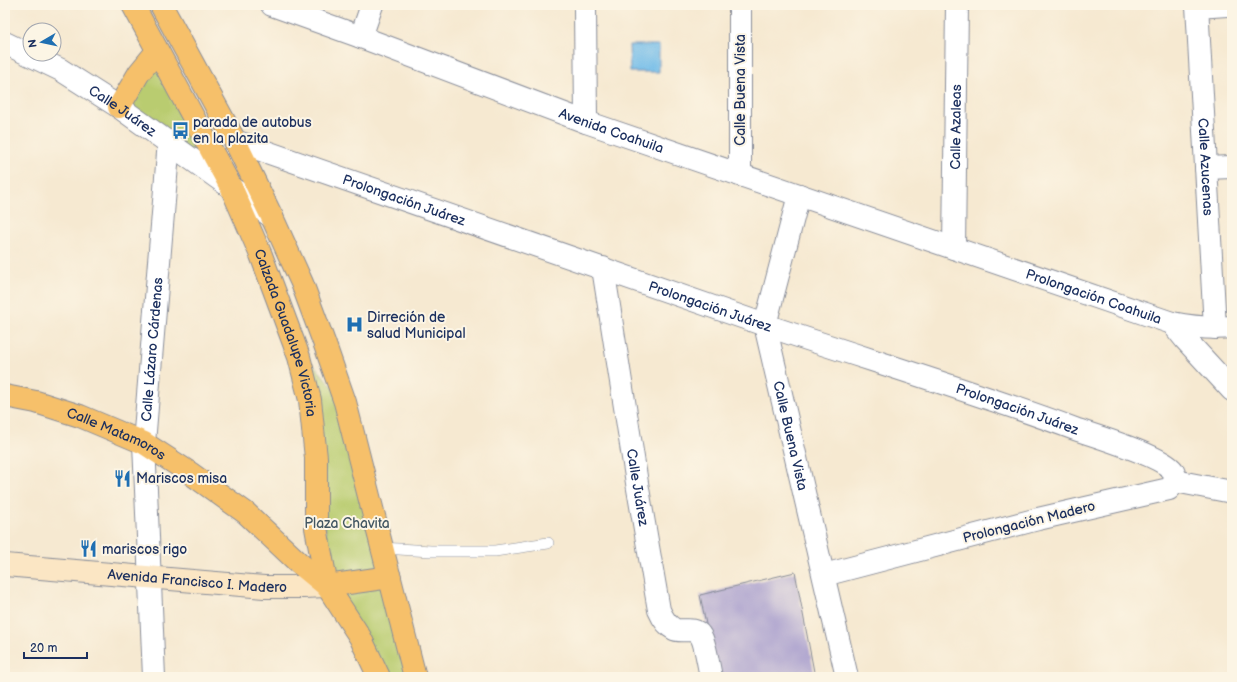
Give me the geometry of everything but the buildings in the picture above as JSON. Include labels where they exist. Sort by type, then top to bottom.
[{"type":"main road","name":"Calzada Guadalupe Victoria","points":[[133,5],[232,189],[261,255],[299,357],[310,400],[316,458],[316,528],[327,586],[360,638],[379,677]]},
{"type":"main road","name":"Calzada Guadalupe Victoria","points":[[161,5],[234,141],[272,217],[302,283],[345,402],[415,677]]},
{"type":"main road","points":[[119,107],[139,74],[157,51]]},
{"type":"main road","name":"Calle Matamoros","points":[[5,396],[36,402],[80,416],[144,443],[246,513],[299,563],[327,586]]},
{"type":"main road","name":"Avenida Francisco I. Madero","points":[[5,565],[264,587],[327,586],[390,577]]},
{"type":"street","name":"Avenida Coahuila","points":[[272,5],[586,122],[954,248]]},
{"type":"street","points":[[361,37],[372,5]]},
{"type":"street","points":[[585,5],[586,122]]},
{"type":"street","name":"Calle Buena Vista","points":[[740,5],[740,175]]},
{"type":"street","name":"Calle Azaleas","points":[[954,248],[957,5]]},
{"type":"street","points":[[1197,6],[1227,5]]},
{"type":"street","name":"Calle Azucenas","points":[[1197,6],[1206,168],[1224,328]]},
{"type":"street","name":"Calle Juárez","points":[[5,43],[61,70],[119,107],[169,141],[232,189],[272,217]]},
{"type":"street","name":"Calle Lázaro Cárdenas","points":[[154,677],[144,443],[169,141]]},
{"type":"street","name":"Prolongación Juárez","points":[[234,141],[765,325],[1062,424],[1149,455],[1166,465],[1173,472],[1175,481]]},
{"type":"street","points":[[1206,168],[1232,167]]},
{"type":"street","name":"Calle Buena Vista","points":[[799,195],[765,325],[847,677]]},
{"type":"street","name":"Prolongación Coahuila","points":[[954,248],[1172,323],[1190,345],[1232,390]]},
{"type":"street","name":"Calle Juárez","points":[[603,268],[659,610],[665,622],[674,630],[695,631],[700,635],[703,641],[711,677]]},
{"type":"street","points":[[1172,323],[1195,328],[1224,328]]},
{"type":"street","points":[[1175,481],[1232,492]]},
{"type":"street","name":"Prolongación Madero","points":[[824,575],[1038,519],[1158,492],[1169,489],[1175,481]]},
{"type":"lane","points":[[382,548],[431,552],[495,551],[548,542]]},
{"type":"green space","points":[[161,52],[226,181],[122,105]]},
{"type":"green space","name":"Plaza Chavita","points":[[310,361],[334,388],[411,677],[381,677],[330,582]]},
{"type":"water","points":[[629,45],[659,45],[659,72],[630,72]]},
{"type":"place","name":"parada de autobus en la plazita","points":[[180,130]]},
{"type":"place","name":"Dirreción de salud Municipal","points":[[354,325]]},
{"type":"place","name":"Mariscos misa","points":[[123,478]]},
{"type":"place","name":"mariscos rigo","points":[[89,549]]}]
